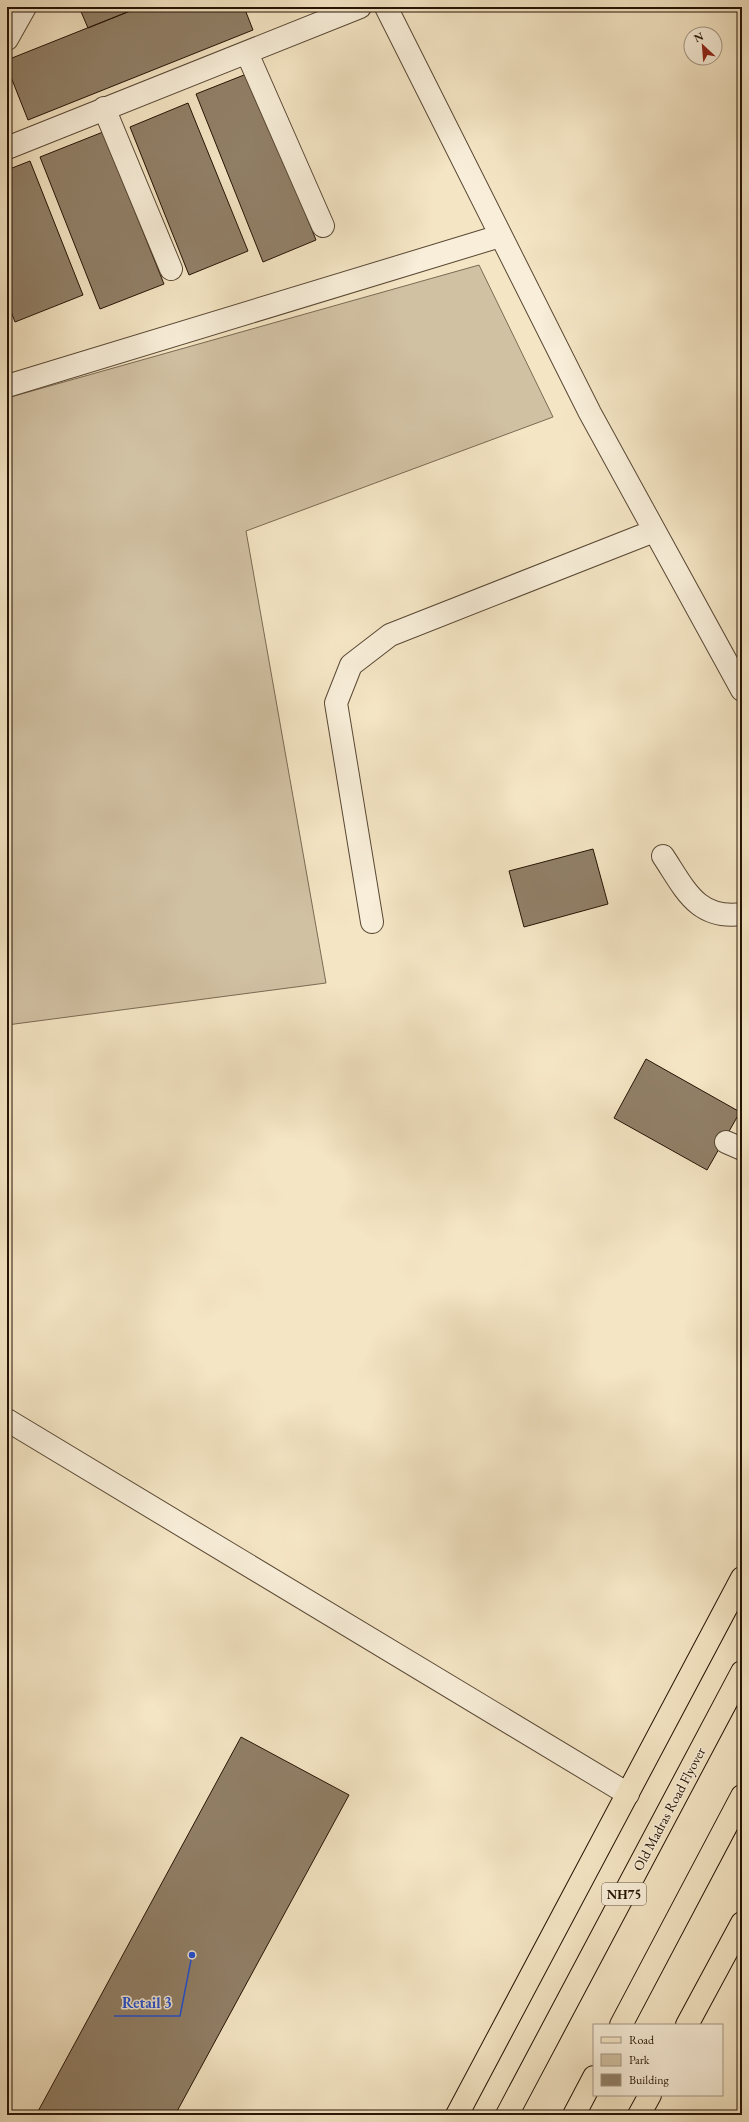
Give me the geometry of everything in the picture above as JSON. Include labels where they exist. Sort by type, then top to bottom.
[{"type":"main road","points":[[457,2115],[742,1578]]},
{"type":"main road","name":"Old Madras Road Flyover","points":[[507,2115],[742,1672]]},
{"type":"main road","points":[[622,2024],[742,1796]]},
{"type":"main road","points":[[688,2024],[742,1923]]},
{"type":"main road","points":[[574,2115],[593,2078]]},
{"type":"main road","points":[[639,2115],[649,2096]]},
{"type":"street","points":[[7,38],[25,7]]},
{"type":"street","points":[[7,148],[360,7]]},
{"type":"street","points":[[386,7],[590,413],[742,690]]},
{"type":"street","points":[[247,53],[323,226]]},
{"type":"street","points":[[104,108],[170,269]]},
{"type":"street","points":[[7,386],[500,236]]},
{"type":"street","points":[[372,922],[336,703],[350,665],[390,635],[654,531]]},
{"type":"street","points":[[663,856],[690,896],[707,911],[727,916],[742,914]]},
{"type":"street","points":[[7,1420],[628,1794]]},
{"type":"green space","points":[[479,265],[553,417],[246,531],[326,983],[7,1025],[7,398]]},
{"type":"building","points":[[79,7],[140,7],[88,28]]},
{"type":"building","points":[[140,7],[244,7],[253,30],[28,120],[7,67],[7,60]]},
{"type":"building","points":[[249,73],[316,240],[263,262],[196,94]]},
{"type":"building","points":[[188,103],[248,251],[189,275],[130,127]]},
{"type":"building","points":[[103,132],[164,284],[100,309],[40,157]]},
{"type":"building","points":[[30,161],[83,295],[15,322],[7,301],[7,170]]},
{"type":"building","points":[[593,849],[608,904],[524,927],[509,871]]},
{"type":"building","points":[[646,1059],[740,1112],[707,1170],[614,1118]]},
{"type":"building","points":[[241,1737],[349,1795],[175,2115],[36,2115]]},
{"type":"place","name":"Retail 3","points":[[192,1955]]}]
